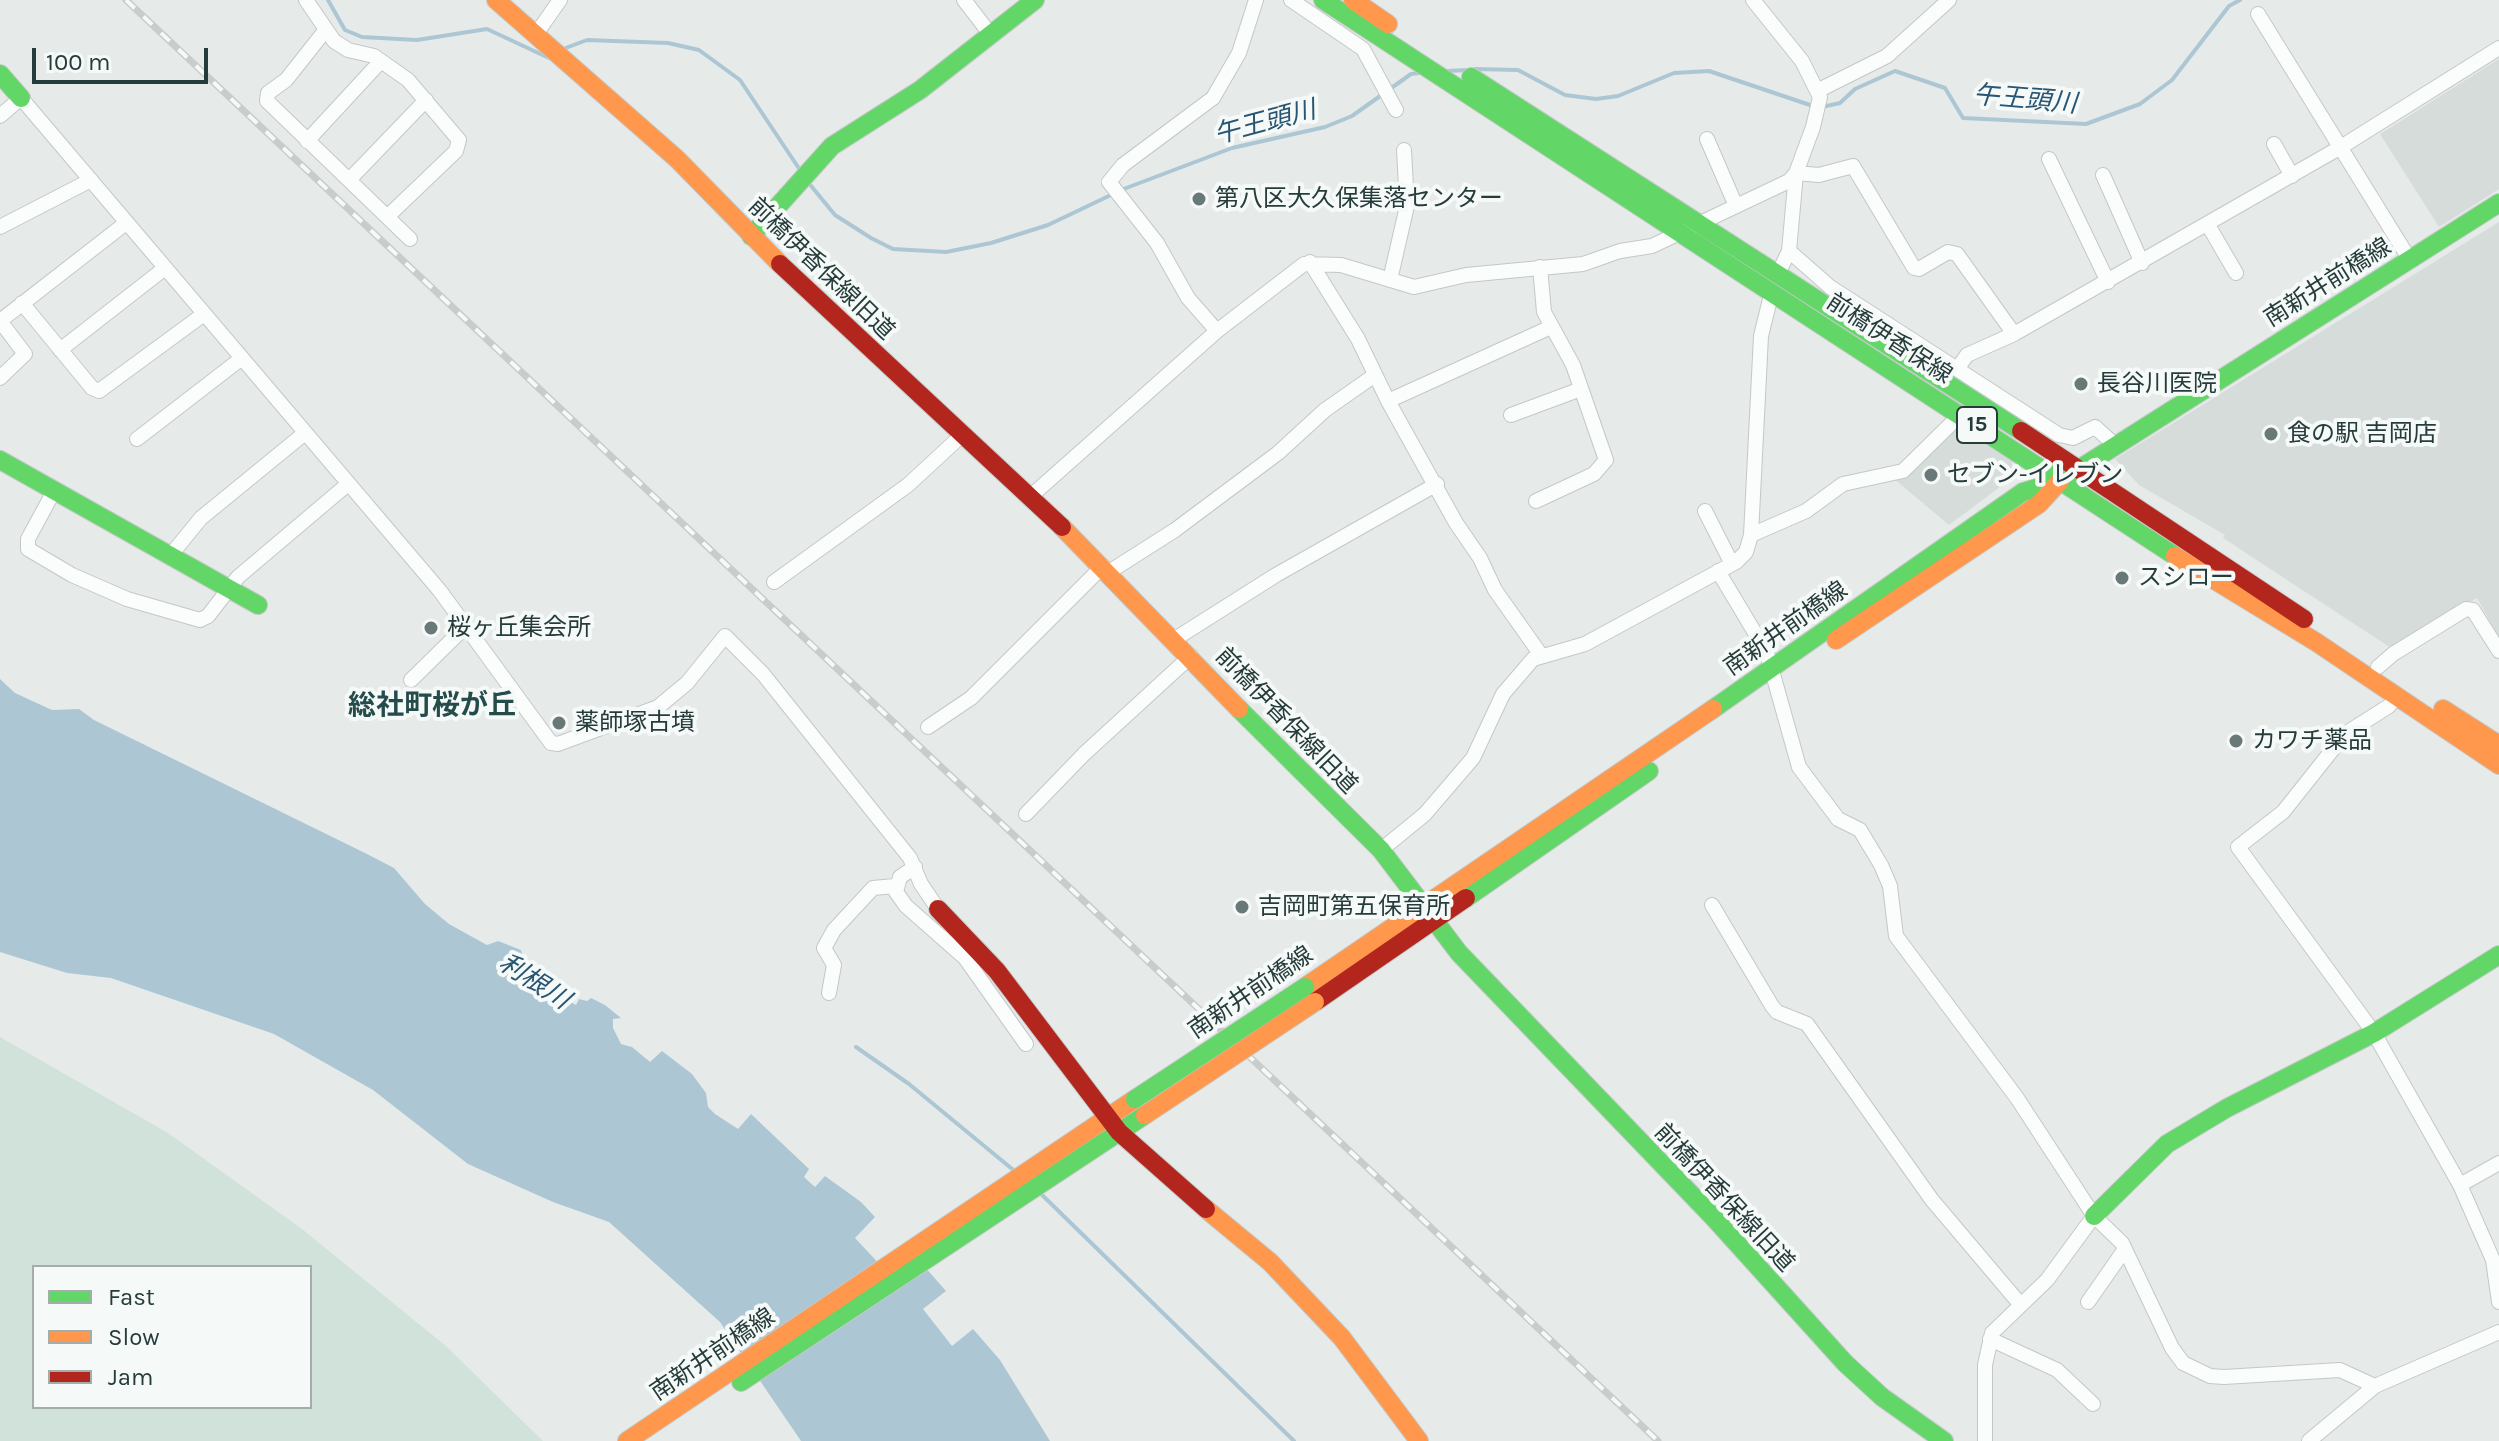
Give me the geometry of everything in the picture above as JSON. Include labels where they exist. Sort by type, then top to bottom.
[{"type":"main road","name":"前橋伊香保線旧道","points":[[496,0],[677,159],[751,236],[1106,569],[1256,727],[1381,850],[1490,987],[1713,1217],[1845,1363],[1931,1438]]},
{"type":"main road","points":[[751,236],[811,164],[832,146],[908,99],[1035,0]]},
{"type":"main road","name":"前橋伊香保線","points":[[1323,0],[1680,232],[1775,282],[2077,470],[2499,745]]},
{"type":"main road","name":"前橋伊香保線","points":[[1353,0],[1701,223],[1775,282],[1961,414],[2499,765]]},
{"type":"main road","points":[[0,74],[21,98]]},
{"type":"main road","name":"南新井前橋線","points":[[627,1441],[1081,1135],[1113,1125],[1430,913],[1772,676],[2023,492],[2060,481],[2499,203]]},
{"type":"main road","points":[[0,460],[258,605]]},
{"type":"main road","points":[[938,909],[997,971],[1113,1125],[1151,1164],[1270,1262],[1342,1338],[1419,1441]]},
{"type":"main road","points":[[2094,1216],[2167,1144],[2227,1108],[2374,1033],[2499,955]]},
{"type":"main road","name":"南新井前橋線","points":[[652,1441],[1096,1147],[1113,1125]]},
{"type":"street","points":[[306,0],[324,32],[348,50],[381,61],[408,80],[460,145],[387,217]]},
{"type":"street","points":[[536,34],[560,0]]},
{"type":"street","points":[[964,0],[991,35]]},
{"type":"street","points":[[1217,331],[1188,298],[1157,243],[1109,179],[1120,167],[1213,98],[1239,53],[1256,0]]},
{"type":"street","points":[[1291,0],[1363,49],[1396,110]]},
{"type":"street","points":[[1381,850],[1425,814],[1450,787],[1473,758],[1511,681],[1541,655],[1585,644],[1732,564],[1746,552],[1751,535],[1761,336],[1775,282],[1789,251],[1796,173],[1816,117],[1819,93],[1802,61],[1753,0]]},
{"type":"street","points":[[1819,93],[1887,56],[1949,0]]},
{"type":"street","points":[[2258,14],[2410,260]]},
{"type":"street","points":[[324,32],[286,80],[266,95],[268,104],[410,239]]},
{"type":"street","points":[[1957,369],[1967,355],[2014,334],[2208,225],[2341,147],[2499,48]]},
{"type":"street","points":[[307,141],[381,61]]},
{"type":"street","points":[[0,116],[21,98],[466,626],[547,739],[555,745],[665,703],[687,683],[725,636],[782,696],[915,867],[929,900],[938,909]]},
{"type":"street","points":[[349,180],[426,100]]},
{"type":"street","points":[[1707,139],[1736,206]]},
{"type":"street","points":[[2274,144],[2292,176]]},
{"type":"street","points":[[1390,280],[1407,206],[1404,150]]},
{"type":"street","points":[[2049,159],[2108,282]]},
{"type":"street","points":[[1796,173],[1819,175],[1853,166],[1914,268],[1919,269],[1954,251],[2014,334]]},
{"type":"street","points":[[1031,496],[1217,331],[1310,262],[1341,265],[1414,287],[1466,275],[1583,264],[1620,251],[1652,246],[1789,181],[1796,173]]},
{"type":"street","points":[[2103,175],[2142,263]]},
{"type":"street","points":[[0,227],[91,180]]},
{"type":"street","points":[[0,378],[25,354],[0,321],[126,223]]},
{"type":"street","points":[[2208,225],[2236,273]]},
{"type":"street","points":[[1789,251],[1830,287],[2059,435],[2073,438],[2095,427],[2116,446]]},
{"type":"street","points":[[1310,262],[1336,302],[1495,590],[1541,655]]},
{"type":"street","points":[[1536,501],[1594,474],[1605,463],[1606,457],[1565,348],[1551,327],[1540,299],[1540,267]]},
{"type":"street","points":[[60,350],[165,268]]},
{"type":"street","points":[[22,303],[99,391],[204,314]]},
{"type":"street","points":[[1388,401],[1551,327]]},
{"type":"street","points":[[137,439],[242,358]]},
{"type":"street","points":[[928,727],[971,698],[1106,569],[1175,530],[1278,453],[1325,410],[1375,375]]},
{"type":"street","points":[[1511,415],[1581,389]]},
{"type":"street","points":[[1751,535],[1806,511],[1843,484],[1903,471],[1961,414]]},
{"type":"street","points":[[170,556],[201,518],[305,433]]},
{"type":"street","points":[[774,582],[908,485],[961,436]]},
{"type":"street","points":[[54,491],[27,546],[72,575],[127,599],[195,619],[208,616],[227,588],[348,484]]},
{"type":"street","points":[[1175,639],[1276,575],[1437,484]]},
{"type":"street","points":[[1705,511],[1732,564]]},
{"type":"street","points":[[1718,571],[1767,653],[1799,767],[1838,819],[1860,830],[1881,865],[1890,886],[1896,936],[2017,1098],[2094,1216],[2125,1249],[2172,1348],[2183,1363],[2210,1376],[2224,1377],[2340,1370],[2375,1386]]},
{"type":"street","points":[[2378,667],[2393,654],[2466,609],[2473,610],[2499,651]]},
{"type":"street","points":[[411,680],[466,626]]},
{"type":"street","points":[[1026,814],[1191,656]]},
{"type":"street","points":[[2397,696],[2389,706],[2345,734],[2283,812],[2238,847],[2374,1033],[2460,1185],[2493,1260],[2499,1302]]},
{"type":"street","points":[[829,993],[834,965],[824,948],[834,930],[873,888],[895,886],[915,867]]},
{"type":"street","points":[[895,886],[906,906],[965,958],[1026,1044]]},
{"type":"street","points":[[1712,905],[1772,1006],[1777,1012],[1807,1024],[1932,1200],[2020,1304]]},
{"type":"street","points":[[2460,1185],[2499,1163]]},
{"type":"street","points":[[1985,1441],[1985,1365],[1992,1333],[2047,1280],[2094,1216]]},
{"type":"street","points":[[2088,1302],[2125,1249]]},
{"type":"street","points":[[2309,1441],[2375,1386],[2499,1332]]},
{"type":"street","points":[[1990,1339],[2057,1370],[2093,1404]]},
{"type":"shaded area","points":[[2499,59],[2499,189],[2439,227],[2380,134]]},
{"type":"shaded area","points":[[2499,222],[2499,637],[2477,598],[2391,648],[2223,538],[2225,535],[2139,485],[2115,459]]},
{"type":"shaded area","points":[[1956,425],[2012,458],[2012,478],[1949,525],[1893,478]]},
{"type":"shaded area","points":[[0,1037],[168,1133],[302,1229],[446,1346],[543,1441],[0,1441]]},
{"type":"water","name":"利根川","points":[[0,679],[15,693],[52,710],[79,709],[94,720],[394,868],[425,904],[449,924],[487,945],[498,941],[521,950],[525,964],[535,972],[541,985],[576,1005],[579,999],[587,1001],[591,998],[605,1005],[621,1018],[613,1019],[613,1028],[621,1044],[632,1047],[650,1062],[662,1051],[692,1074],[706,1093],[708,1107],[715,1114],[738,1129],[751,1114],[809,1169],[804,1177],[815,1187],[825,1176],[861,1202],[875,1217],[855,1238],[885,1270],[909,1249],[946,1291],[923,1309],[952,1346],[973,1329],[1000,1360],[1050,1441],[801,1441],[720,1322],[609,1222],[553,1202],[468,1164],[373,1090],[274,1034],[111,978],[67,973],[0,952]]},
{"type":"waterway","name":"午王頭川","points":[[328,0],[345,30],[362,37],[417,40],[487,29],[549,58]]},
{"type":"waterway","name":"午王頭川","points":[[1822,107],[1840,103],[1855,89],[1895,71],[1945,88],[1963,118],[2086,124],[2140,104],[2172,80],[2229,6],[2240,0]]},
{"type":"waterway","name":"午王頭川","points":[[563,49],[587,40],[668,43],[699,50],[740,80],[800,170]]},
{"type":"waterway","name":"午王頭川","points":[[1475,69],[1518,70],[1565,95],[1596,99],[1618,96],[1674,73],[1709,71],[1813,106]]},
{"type":"waterway","name":"午王頭川","points":[[1447,71],[1467,70]]},
{"type":"waterway","name":"午王頭川","points":[[1121,190],[1232,148],[1325,127],[1352,116],[1411,74],[1419,73]]},
{"type":"waterway","name":"午王頭川","points":[[807,181],[835,215],[871,238],[893,249],[946,252],[991,243],[1048,225],[1113,194]]},
{"type":"waterway","points":[[856,1047],[909,1084],[1017,1173]]},
{"type":"waterway","points":[[1038,1191],[1294,1441]]},
{"type":"railway","points":[[126,0],[1658,1441]]},
{"type":"traffic: fast","points":[[751,236],[832,146],[920,90],[1035,0]]},
{"type":"traffic: fast","points":[[1323,0],[2175,556]]},
{"type":"traffic: fast","points":[[0,74],[21,98]]},
{"type":"traffic: fast","points":[[1471,77],[2021,431]]},
{"type":"traffic: fast","points":[[1713,709],[2023,492],[2060,481],[2499,203]]},
{"type":"traffic: fast","points":[[0,460],[258,605]]},
{"type":"traffic: fast","points":[[1239,709],[1381,850],[1459,953],[1713,1217],[1845,1363],[1882,1397],[1944,1441]]},
{"type":"traffic: fast","points":[[1466,898],[1649,771]]},
{"type":"traffic: fast","points":[[2094,1216],[2167,1144],[2227,1108],[2374,1033],[2499,955]]},
{"type":"traffic: fast","points":[[1135,1099],[1305,987]]},
{"type":"traffic: fast","points":[[741,1382],[1145,1115]]},
{"type":"traffic: slow","points":[[496,0],[677,159],[780,264]]},
{"type":"traffic: slow","points":[[1353,0],[1388,24]]},
{"type":"traffic: slow","points":[[1836,640],[2039,504],[2060,481]]},
{"type":"traffic: slow","points":[[1062,527],[1239,709]]},
{"type":"traffic: slow","points":[[2175,556],[2316,642],[2499,765]]},
{"type":"traffic: slow","points":[[1305,987],[1713,709]]},
{"type":"traffic: slow","points":[[2443,709],[2499,745]]},
{"type":"traffic: slow","points":[[1145,1115],[1315,1002]]},
{"type":"traffic: slow","points":[[627,1441],[1135,1099]]},
{"type":"traffic: slow","points":[[1206,1209],[1270,1262],[1342,1338],[1419,1441]]},
{"type":"traffic: jam","points":[[780,264],[1062,527]]},
{"type":"traffic: jam","points":[[2021,431],[2304,619]]},
{"type":"traffic: jam","points":[[1315,1002],[1466,898]]},
{"type":"traffic: jam","points":[[938,909],[997,971],[1119,1132],[1206,1209]]},
{"type":"place","name":"第八区大久保集落センター","points":[[1199,199]]},
{"type":"place","name":"長谷川医院","points":[[2081,384]]},
{"type":"place","name":"食の駅 吉岡店","points":[[2271,434]]},
{"type":"place","name":"セブン-イレブン","points":[[1931,475]]},
{"type":"place","name":"スシロー","points":[[2122,578]]},
{"type":"place","name":"桜ヶ丘集会所","points":[[431,628]]},
{"type":"place","name":"薬師塚古墳","points":[[559,723]]},
{"type":"place","name":"カワチ薬品","points":[[2236,741]]},
{"type":"place","name":"吉岡町第五保育所","points":[[1242,907]]},
{"type":"district","name":"総社町桜が丘","points":[[432,706]]}]
